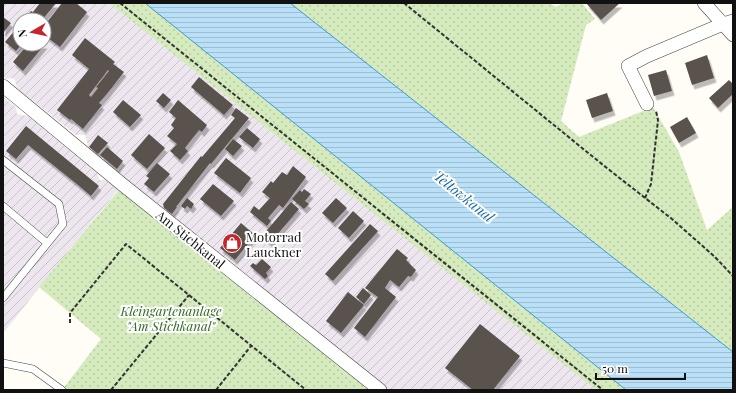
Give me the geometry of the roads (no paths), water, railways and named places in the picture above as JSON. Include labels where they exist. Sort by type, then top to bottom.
[{"type":"street","points":[[704,3],[728,23],[733,35]]},
{"type":"street","points":[[647,104],[628,66],[647,56],[728,23]]},
{"type":"street","name":"Am Stichkanal","points":[[3,86],[123,185],[380,390]]},
{"type":"lane","points":[[3,160],[59,204],[63,224],[3,298]]},
{"type":"lane","points":[[3,206],[47,243]]},
{"type":"lane","points":[[3,363],[33,369],[62,390]]},
{"type":"water","name":"Teltowkanal","points":[[145,3],[290,3],[733,352],[733,390],[626,390]]},
{"type":"place","name":"Motorrad Lauckner","points":[[232,243]]},
{"type":"park label","name":"Kleingartenanlage \"Am Stichkanal\"","points":[[171,318]]}]
